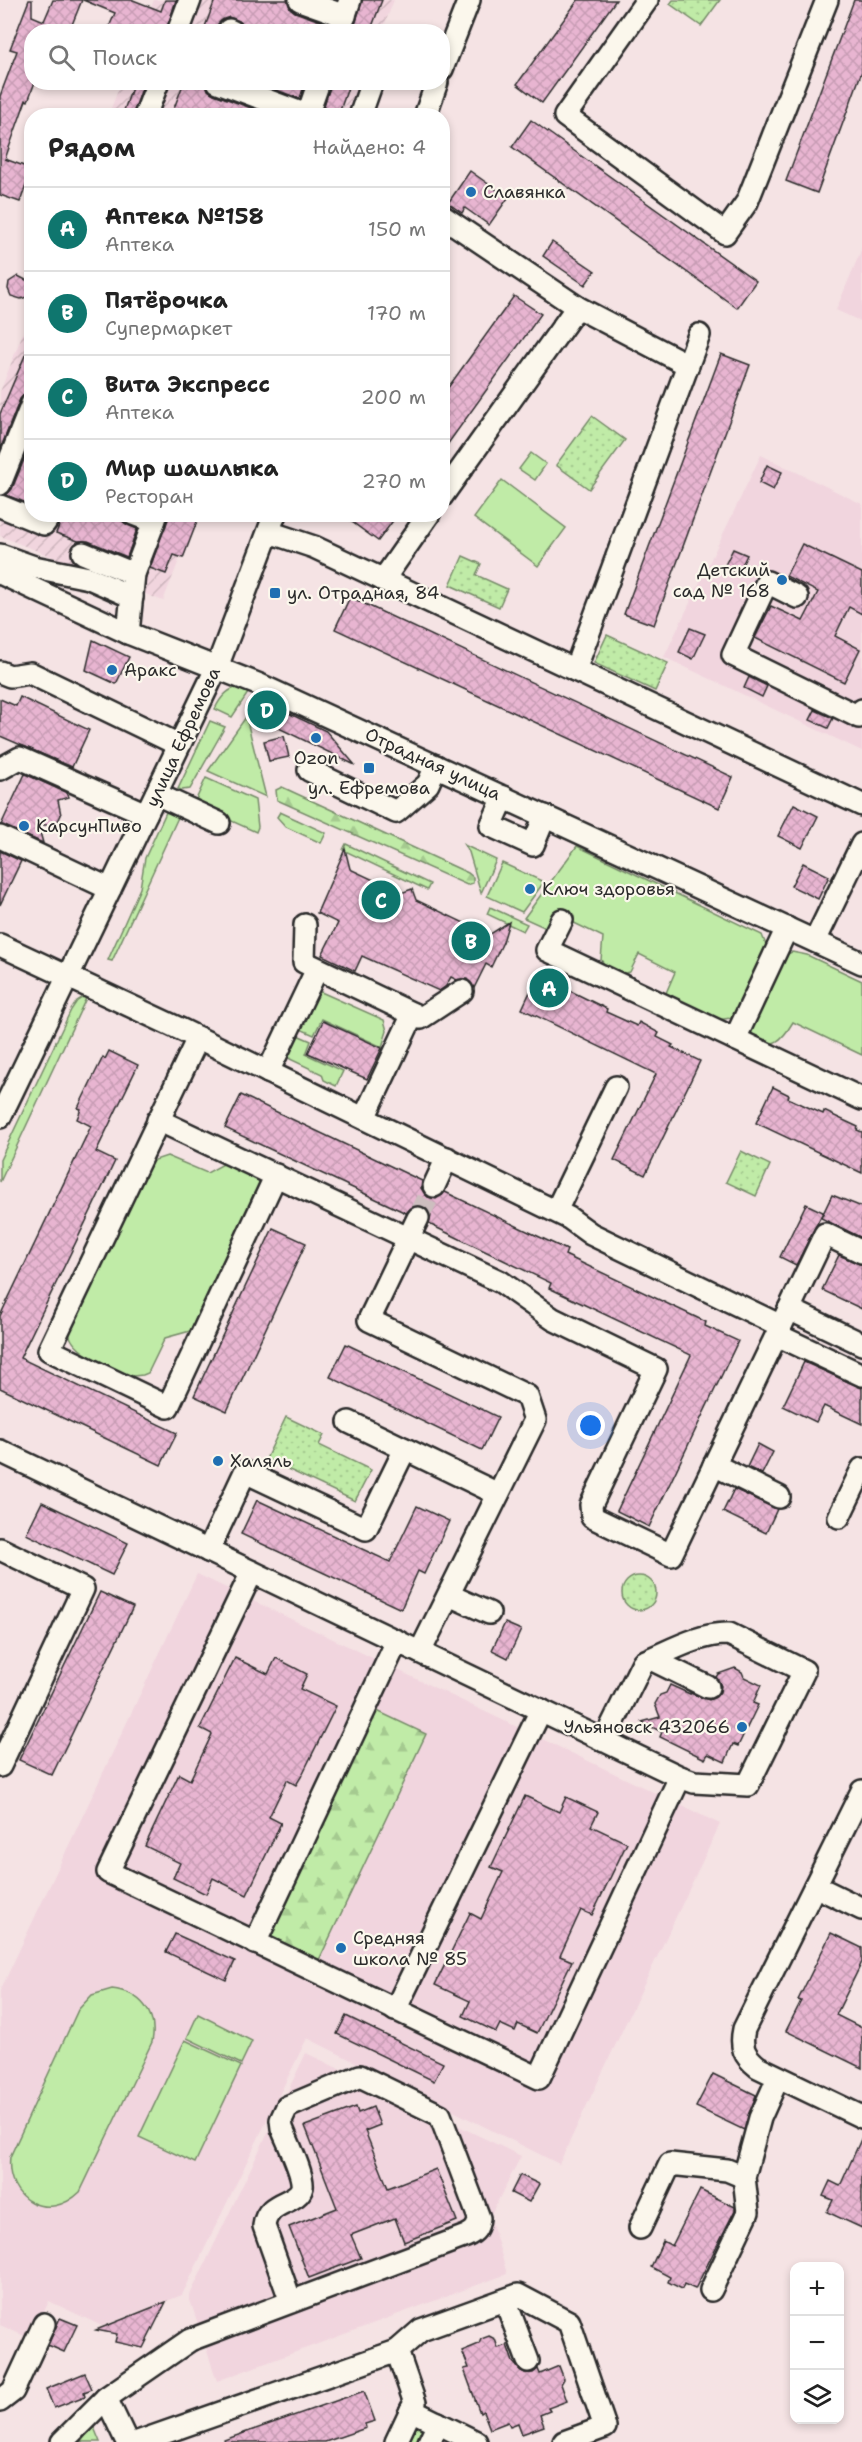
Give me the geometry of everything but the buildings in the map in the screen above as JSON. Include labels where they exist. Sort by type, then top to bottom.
[{"type":"street","points":[[181,24],[190,0]]},
{"type":"street","points":[[300,0],[344,16]]},
{"type":"street","points":[[450,49],[469,0]]},
{"type":"street","points":[[647,0],[565,116],[725,233],[747,202],[827,0]]},
{"type":"street","points":[[148,108],[155,90]]},
{"type":"street","points":[[240,90],[288,108]]},
{"type":"street","points":[[310,108],[317,90]]},
{"type":"street","points":[[363,108],[369,90]]},
{"type":"street","points":[[428,108],[434,90]]},
{"type":"street","points":[[450,221],[577,307],[688,365]]},
{"type":"street","points":[[450,485],[577,307]]},
{"type":"street","points":[[575,670],[699,336]]},
{"type":"street","points":[[0,484],[24,424]]},
{"type":"street","points":[[0,506],[24,516]]},
{"type":"street","points":[[128,633],[134,574],[154,522]]},
{"type":"street","points":[[383,580],[423,522]]},
{"type":"street","points":[[272,523],[314,548],[862,805]]},
{"type":"street","name":"улица Ефремова","points":[[0,1117],[217,667],[272,523]]},
{"type":"street","points":[[83,553],[134,574]]},
{"type":"street","points":[[0,555],[34,567],[89,578],[132,597]]},
{"type":"street","name":"Отрадная улица","points":[[0,573],[128,633],[217,667],[436,766],[862,963]]},
{"type":"street","points":[[797,597],[767,582],[733,655],[859,717],[862,710]]},
{"type":"street","points":[[0,672],[10,676],[30,673],[179,745]]},
{"type":"street","points":[[0,769],[20,758],[146,814]]},
{"type":"street","points":[[309,770],[396,812],[428,784],[436,766]]},
{"type":"street","points":[[156,794],[219,823]]},
{"type":"street","points":[[504,797],[491,826],[533,845],[545,816]]},
{"type":"street","points":[[0,837],[110,890]]},
{"type":"street","points":[[814,941],[862,844]]},
{"type":"street","points":[[562,920],[547,950],[862,1099]]},
{"type":"street","points":[[305,925],[304,962],[421,1017],[462,991]]},
{"type":"street","points":[[735,1039],[787,928]]},
{"type":"street","points":[[0,945],[556,1211],[591,1234],[782,1323],[862,1376]]},
{"type":"street","points":[[268,1072],[317,969]]},
{"type":"street","points":[[364,1118],[414,1014]]},
{"type":"street","points":[[198,1038],[49,1350],[168,1407],[276,1175]]},
{"type":"street","points":[[556,1211],[615,1087]]},
{"type":"street","points":[[158,1120],[501,1282],[553,1319],[656,1369],[591,1504],[591,1517],[671,1555],[825,1234],[862,1252]]},
{"type":"street","points":[[434,1186],[447,1158]]},
{"type":"street","points":[[418,1218],[369,1320],[527,1396],[535,1420],[420,1652]]},
{"type":"street","points":[[782,1323],[862,1344]]},
{"type":"street","points":[[349,1422],[498,1494]]},
{"type":"street","points":[[208,1551],[245,1472],[366,1529],[405,1449]]},
{"type":"street","points":[[0,1451],[680,1777],[694,1782],[748,1785],[804,1671],[729,1634],[717,1634],[699,1639],[643,1662],[604,1740]]},
{"type":"street","points":[[714,1466],[779,1497]]},
{"type":"street","points":[[839,1517],[862,1468]]},
{"type":"street","points":[[0,1550],[82,1589],[0,1766]]},
{"type":"street","points":[[252,1572],[108,1872],[255,1943],[539,2078],[680,1777]]},
{"type":"street","points":[[448,1594],[489,1613]]},
{"type":"street","points":[[255,1943],[397,1641]]},
{"type":"street","points":[[651,1659],[708,1687]]},
{"type":"street","points":[[395,2010],[541,1710]]},
{"type":"street","points":[[862,1791],[744,2029],[742,2038],[743,2051],[748,2059],[758,2067],[862,2117]]},
{"type":"street","points":[[816,1886],[862,1909]]},
{"type":"street","points":[[62,2442],[106,2398],[190,2340],[291,2302],[474,2232],[479,2226],[479,2218],[440,2115],[360,2076],[287,2106],[281,2120],[282,2128],[302,2180],[302,2187],[300,2193],[275,2206],[268,2213],[264,2226],[291,2302]]},
{"type":"street","points":[[711,2290],[748,2212],[744,2177],[760,2118],[778,2078]]},
{"type":"street","points":[[640,2228],[670,2164],[727,2170],[744,2177]]},
{"type":"street","points":[[138,2442],[397,2351],[421,2330],[518,2295],[569,2322],[605,2427],[564,2442]]},
{"type":"street","points":[[505,2300],[528,2361]]},
{"type":"street","points":[[0,2401],[13,2391],[45,2324]]},
{"type":"street","points":[[396,2442],[415,2403],[397,2351]]},
{"type":"street","points":[[106,2398],[127,2442]]},
{"type":"street","points":[[411,2410],[476,2442]]},
{"type":"street","points":[[429,2442],[438,2423]]},
{"type":"shaded area","points":[[154,0],[394,0],[385,24],[144,24]]},
{"type":"shaded area","points":[[118,90],[359,90],[352,108],[111,108]]},
{"type":"shaded area","points":[[862,248],[862,322],[836,310]]},
{"type":"shaded area","points":[[24,330],[24,522],[194,522],[163,601],[0,536],[0,392]]},
{"type":"shaded area","name":"Детский сад № 168","points":[[761,455],[862,504],[862,751],[664,657]]},
{"type":"shaded area","name":"Средняя школа № 85","points":[[197,1574],[720,1824],[559,2164],[307,2038],[182,2295],[102,2326],[49,2301],[31,2339],[0,2325],[0,1991]]},
{"type":"shaded area","points":[[306,2053],[521,2156],[490,2216],[507,2274],[217,2381],[189,2297]]},
{"type":"green space","points":[[673,0],[720,0],[701,26],[670,4]]},
{"type":"green space","points":[[592,416],[625,440],[589,489],[556,465]]},
{"type":"green space","points":[[531,453],[546,464],[535,480],[519,469]]},
{"type":"green space","points":[[502,480],[566,528],[538,566],[474,518]]},
{"type":"green space","points":[[463,556],[481,564],[476,575],[507,589],[499,607],[450,585]]},
{"type":"green space","points":[[607,635],[668,663],[655,691],[594,663]]},
{"type":"green space","points":[[239,687],[250,690],[232,717],[215,709],[224,695]]},
{"type":"green space","points":[[246,717],[266,797],[208,771]]},
{"type":"green space","points":[[210,721],[225,727],[190,789],[178,789]]},
{"type":"green space","points":[[206,778],[255,800],[258,827],[256,832],[194,804]]},
{"type":"green space","points":[[282,787],[468,873],[473,877],[473,883],[467,885],[277,800],[276,790]]},
{"type":"green space","points":[[168,808],[180,813],[112,961],[108,960],[140,888],[145,858]]},
{"type":"green space","points":[[280,812],[326,833],[321,843],[286,827],[277,817]]},
{"type":"green space","points":[[346,844],[430,884],[427,890],[343,850]]},
{"type":"green space","points":[[464,845],[496,860],[481,893],[469,852]]},
{"type":"green space","points":[[577,846],[762,935],[766,945],[765,951],[737,1011],[731,1018],[717,1020],[668,997],[666,993],[675,972],[639,954],[630,972],[618,972],[610,969],[601,960],[603,937],[562,917],[555,932],[524,918]]},
{"type":"green space","points":[[502,863],[544,882],[522,912],[487,896]]},
{"type":"green space","points":[[490,907],[527,924],[523,931],[487,914]]},
{"type":"green space","points":[[792,952],[807,955],[862,981],[862,1055],[793,1022],[776,1042],[765,1043],[752,1035],[750,1027],[785,955]]},
{"type":"green space","points":[[321,992],[384,1020],[387,1031],[382,1047],[322,1019],[314,1035],[298,1028],[317,993]]},
{"type":"green space","points":[[88,994],[0,1182],[0,1160],[71,1010],[77,1001]]},
{"type":"green space","points":[[295,1034],[311,1041],[306,1054],[343,1071],[336,1086],[324,1080],[322,1074],[290,1059],[288,1052]]},
{"type":"green space","points":[[741,1151],[770,1165],[756,1196],[726,1182]]},
{"type":"green space","points":[[167,1156],[207,1173],[225,1163],[258,1177],[259,1184],[190,1331],[165,1338],[148,1373],[133,1376],[85,1354],[77,1347],[69,1332],[149,1162]]},
{"type":"green space","points":[[286,1417],[324,1435],[319,1445],[371,1470],[355,1501],[266,1459]]},
{"type":"green space","points":[[639,1576],[651,1581],[656,1593],[651,1605],[639,1610],[627,1605],[622,1593],[627,1581]]},
{"type":"green space","points":[[375,1710],[426,1734],[319,1960],[268,1936]]},
{"type":"green space","points":[[112,1989],[131,1994],[145,2006],[152,2022],[152,2042],[80,2192],[68,2201],[55,2206],[42,2206],[31,2202],[14,2185],[10,2172],[10,2157],[78,2010],[92,1995]]},
{"type":"green space","points":[[198,2014],[252,2041],[241,2064],[187,2038]]},
{"type":"green space","points":[[185,2040],[241,2066],[195,2163],[139,2137]]},
{"type":"green space","points":[[415,2424],[426,2429],[420,2442],[406,2442]]},
{"type":"green space","points":[[93,2425],[100,2442],[81,2442]]},
{"type":"tunnel","points":[[418,1218],[434,1186]]},
{"type":"place","name":"Славянка","points":[[471,192]]},
{"type":"place","name":"Детский сад № 168","points":[[782,580]]},
{"type":"place","name":"ул. Отрадная, 84","points":[[275,593]]},
{"type":"place","name":"Аракc","points":[[112,670]]},
{"type":"place","name":"Мир шашлыка","points":[[267,710]]},
{"type":"place","name":"Ozon","points":[[316,738]]},
{"type":"place","name":"ул. Ефремова","points":[[369,768]]},
{"type":"place","name":"КарсунПиво","points":[[24,826]]},
{"type":"place","name":"Ключ здоровья","points":[[530,889]]},
{"type":"place","name":"Вита Экспресс","points":[[381,900]]},
{"type":"place","name":"Пятёрочка","points":[[471,941]]},
{"type":"place","name":"Аптека №158","points":[[549,988]]},
{"type":"place","name":"Халяль","points":[[218,1461]]},
{"type":"place","name":"Ульяновск 432066","points":[[742,1727]]},
{"type":"place","name":"Средняя школа № 85","points":[[341,1948]]}]
